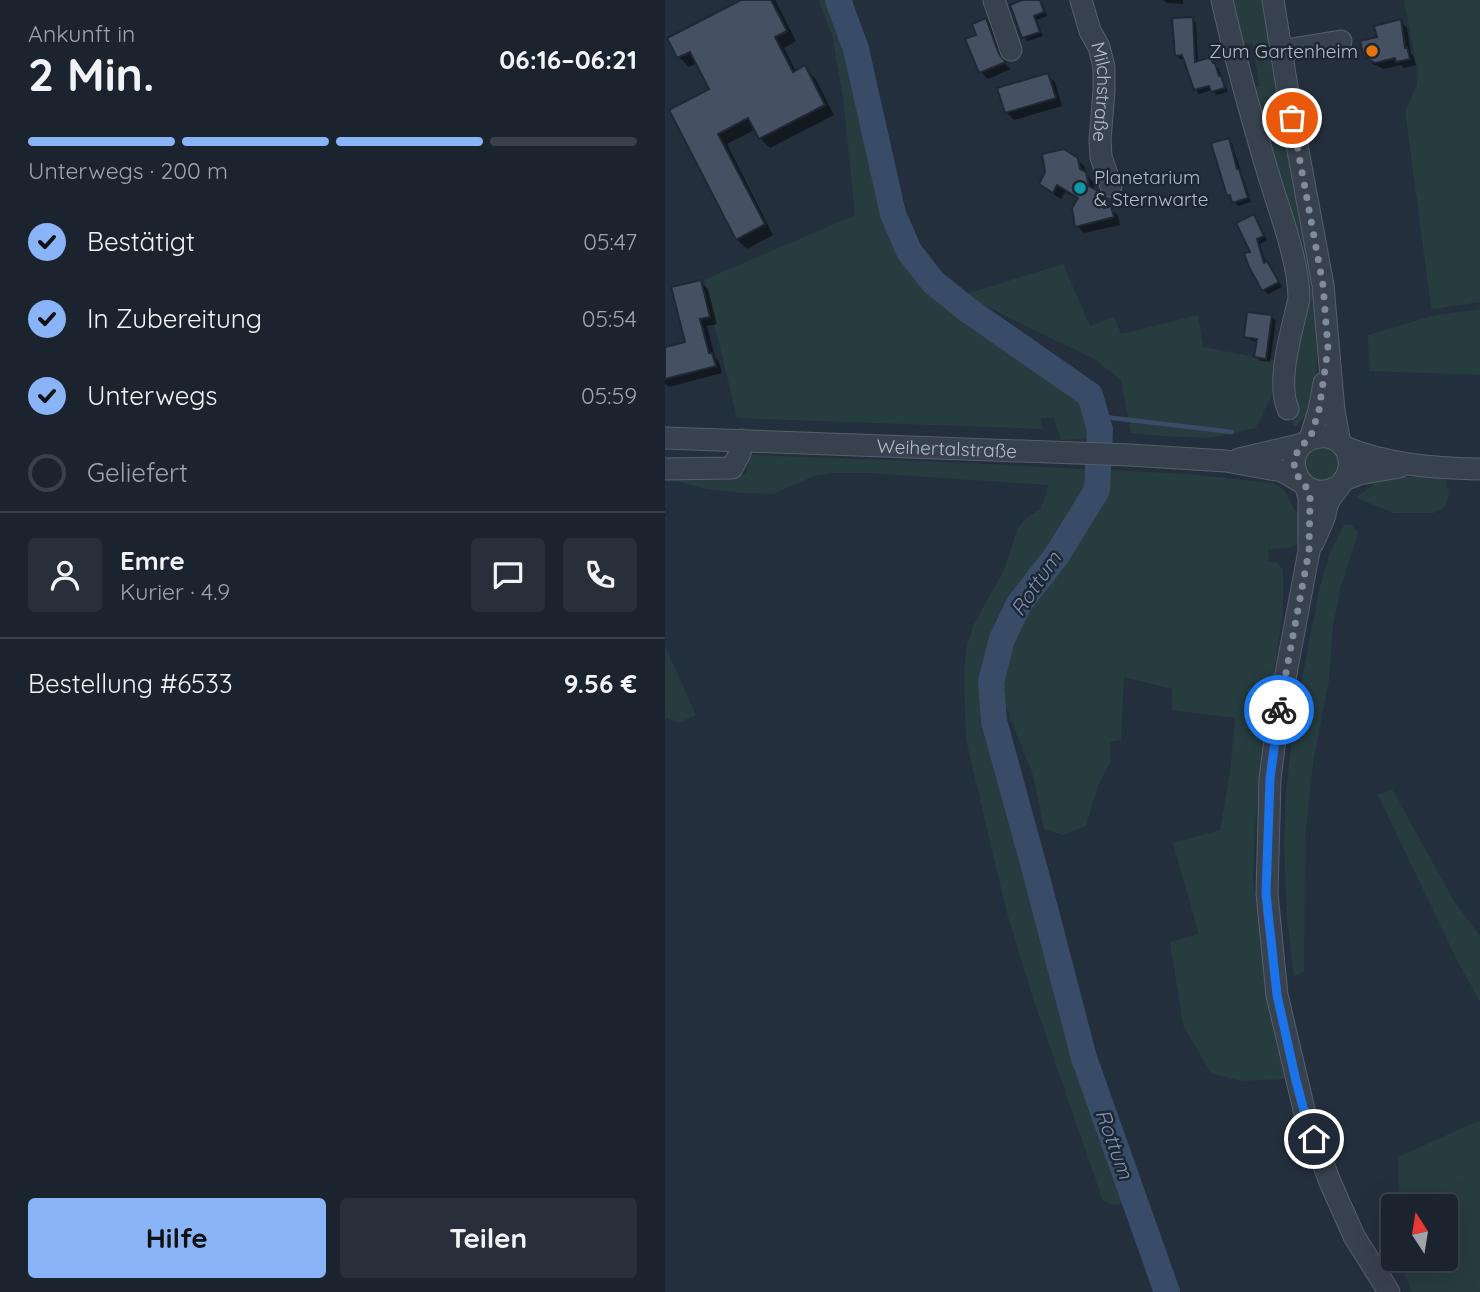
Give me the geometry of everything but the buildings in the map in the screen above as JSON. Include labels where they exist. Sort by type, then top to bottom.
[{"type":"street","points":[[993,0],[1011,50]]},
{"type":"street","name":"Milchstraße","points":[[1081,0],[1104,67],[1100,149],[1111,186]]},
{"type":"street","points":[[1222,0],[1289,243],[1299,289],[1283,374],[1288,409]]},
{"type":"street","points":[[1273,0],[1323,285],[1335,423],[1349,460],[1342,483],[1329,502],[1309,551]]},
{"type":"street","points":[[1280,51],[1341,41]]},
{"type":"street","points":[[1306,442],[1319,410],[1328,349]]},
{"type":"street","points":[[1389,1292],[1355,1236],[1306,1118],[1277,995],[1266,894],[1270,779],[1278,716],[1309,551],[1310,498],[1294,467],[1298,450],[1318,436],[1327,437],[1366,455],[1408,465],[1480,469]]},
{"type":"street","name":"Weihertalstraße","points":[[665,438],[1226,461],[1282,471],[1303,484]]},
{"type":"street","points":[[665,469],[732,468],[740,453],[741,440]]},
{"type":"street","name":"Weihertalstraße","points":[[1226,461],[1270,453],[1306,442]]},
{"type":"street","points":[[1303,484],[1315,491],[1324,492],[1359,474],[1408,465]]},
{"type":"green space","points":[[818,0],[830,0],[852,61],[883,197],[902,258],[920,284],[957,317],[1080,398],[1091,438],[1061,440],[1053,417],[1040,419],[1043,429],[737,418],[704,280],[855,215],[843,97],[832,35]]},
{"type":"green space","points":[[1227,0],[1267,0],[1303,212],[1314,295],[1317,351],[1314,407],[1296,426],[1293,425],[1287,380],[1301,309],[1263,133],[1272,130],[1270,118],[1259,121],[1250,89],[1259,86],[1253,44],[1239,42]]},
{"type":"green space","points":[[1480,0],[1480,302],[1434,309],[1431,307],[1405,111],[1417,85],[1417,67],[1404,1]]},
{"type":"green space","points":[[1063,264],[1090,326],[1114,317],[1121,334],[1198,315],[1203,347],[1281,362],[1273,393],[1256,428],[1210,438],[1131,433],[1121,380],[1096,360],[963,295]]},
{"type":"green space","points":[[1480,309],[1480,375],[1369,371],[1368,335],[1432,316]]},
{"type":"green space","points":[[1317,444],[1335,450],[1341,468],[1330,482],[1306,479],[1302,456]]},
{"type":"green space","points":[[751,455],[1096,470],[1087,490],[1019,596],[992,644],[986,675],[986,701],[1001,791],[1097,1120],[1127,1202],[1115,1205],[1103,1201],[1032,995],[1007,913],[966,740],[964,676],[966,649],[974,624],[1004,570],[1017,530],[1026,518],[1040,509],[1049,485],[832,473],[814,476],[773,494],[706,489],[665,478],[702,473],[746,474]]},
{"type":"green space","points":[[1109,470],[1188,474],[1273,483],[1284,490],[1295,510],[1303,517],[1296,545],[1268,549],[1269,561],[1278,563],[1283,570],[1283,612],[1263,748],[1253,880],[1269,997],[1285,1079],[1240,1081],[1211,1073],[1183,1025],[1170,942],[1199,934],[1173,843],[1220,830],[1230,772],[1235,718],[1172,710],[1172,689],[1124,677],[1121,740],[1110,742],[1111,762],[1099,783],[1086,826],[1063,835],[1044,829],[1033,775],[1000,692],[1002,665],[1018,618],[1092,515],[1107,487]]},
{"type":"green space","points":[[1442,477],[1449,492],[1445,506],[1433,513],[1394,513],[1357,496],[1372,486],[1377,478]]},
{"type":"green space","points":[[1351,524],[1357,531],[1357,537],[1341,586],[1333,626],[1329,680],[1313,763],[1305,840],[1304,972],[1294,976],[1287,918],[1284,845],[1286,793],[1294,719],[1320,587],[1330,553],[1344,525]]},
{"type":"green space","points":[[665,646],[696,715],[678,723],[665,717]]},
{"type":"green space","points":[[1392,789],[1454,901],[1480,936],[1480,1002],[1378,795]]},
{"type":"green space","points":[[1480,1120],[1480,1292],[1411,1292],[1404,1271],[1458,1271],[1458,1194],[1399,1194],[1398,1157]]},
{"type":"waterway","name":"Rottum","points":[[838,0],[856,49],[893,214],[909,251],[933,282],[968,310],[1090,395],[1100,430],[1097,490],[1057,555],[1019,604],[1002,639],[991,682],[994,721],[1084,1058],[1167,1292]]},
{"type":"waterway","points":[[1096,416],[1232,432]]},
{"type":"way so far","points":[[1279,710],[1309,551],[1310,498],[1294,467],[1295,458],[1298,450],[1310,439],[1319,410],[1328,349],[1323,285],[1292,118]]},
{"type":"place","name":"Zum Gartenheim","points":[[1372,51]]},
{"type":"place","name":"Planetarium & Sternwarte","points":[[1080,188]]},
{"type":"route","points":[[1279,710],[1270,779],[1266,894],[1277,995],[1296,1081],[1314,1139]]}]
